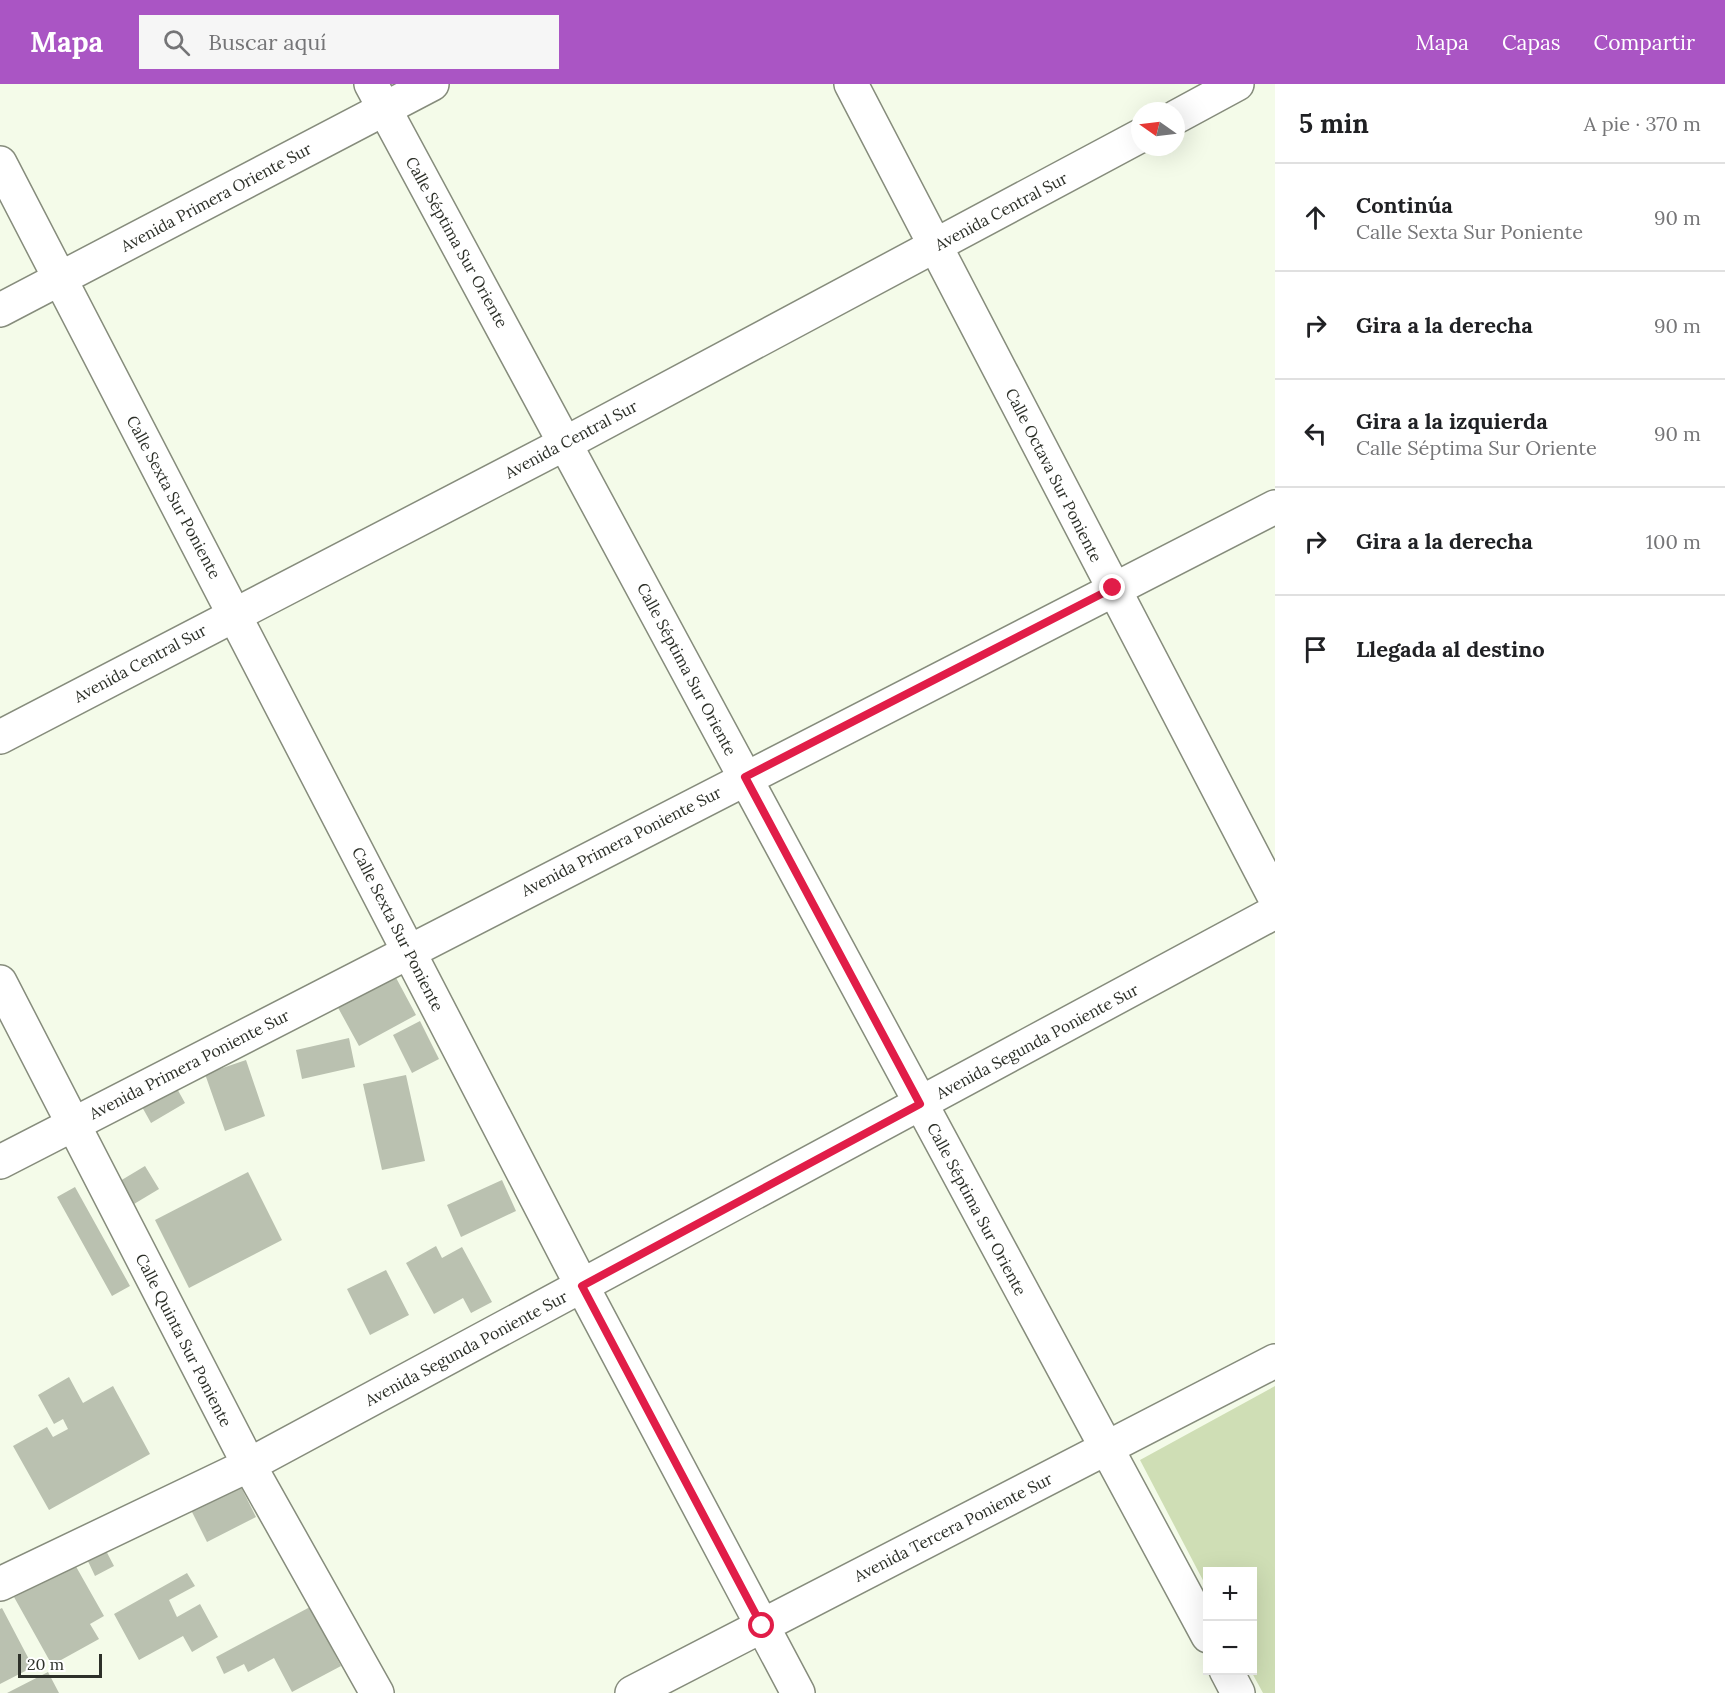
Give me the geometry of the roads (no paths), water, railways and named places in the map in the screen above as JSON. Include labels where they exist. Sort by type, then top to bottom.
[{"type":"street","name":"Avenida Primera Oriente Sur","points":[[0,310],[377,97],[432,84]]},
{"type":"street","name":"Calle Octava Sur Poniente","points":[[851,84],[1275,898]]},
{"type":"street","points":[[1185,112],[1237,84]]},
{"type":"street","name":"Calle Séptima Sur Oriente","points":[[377,97],[566,443],[1203,1627]]},
{"type":"street","name":"Avenida Central Sur","points":[[0,737],[566,443],[1131,141]]},
{"type":"street","name":"Calle Sexta Sur Poniente","points":[[0,163],[582,1286],[798,1693]]},
{"type":"street","name":"Avenida Primera Poniente Sur","points":[[0,1162],[745,777],[1275,507]]},
{"type":"street","name":"Avenida Segunda Poniente Sur","points":[[0,1584],[249,1465],[1275,912]]},
{"type":"street","name":"Calle Quinta Sur Poniente","points":[[0,982],[249,1465],[377,1693]]},
{"type":"street","name":"Avenida Tercera Poniente Sur","points":[[632,1693],[1275,1361]]},
{"type":"street","points":[[1228,1675],[1238,1693]]}]
